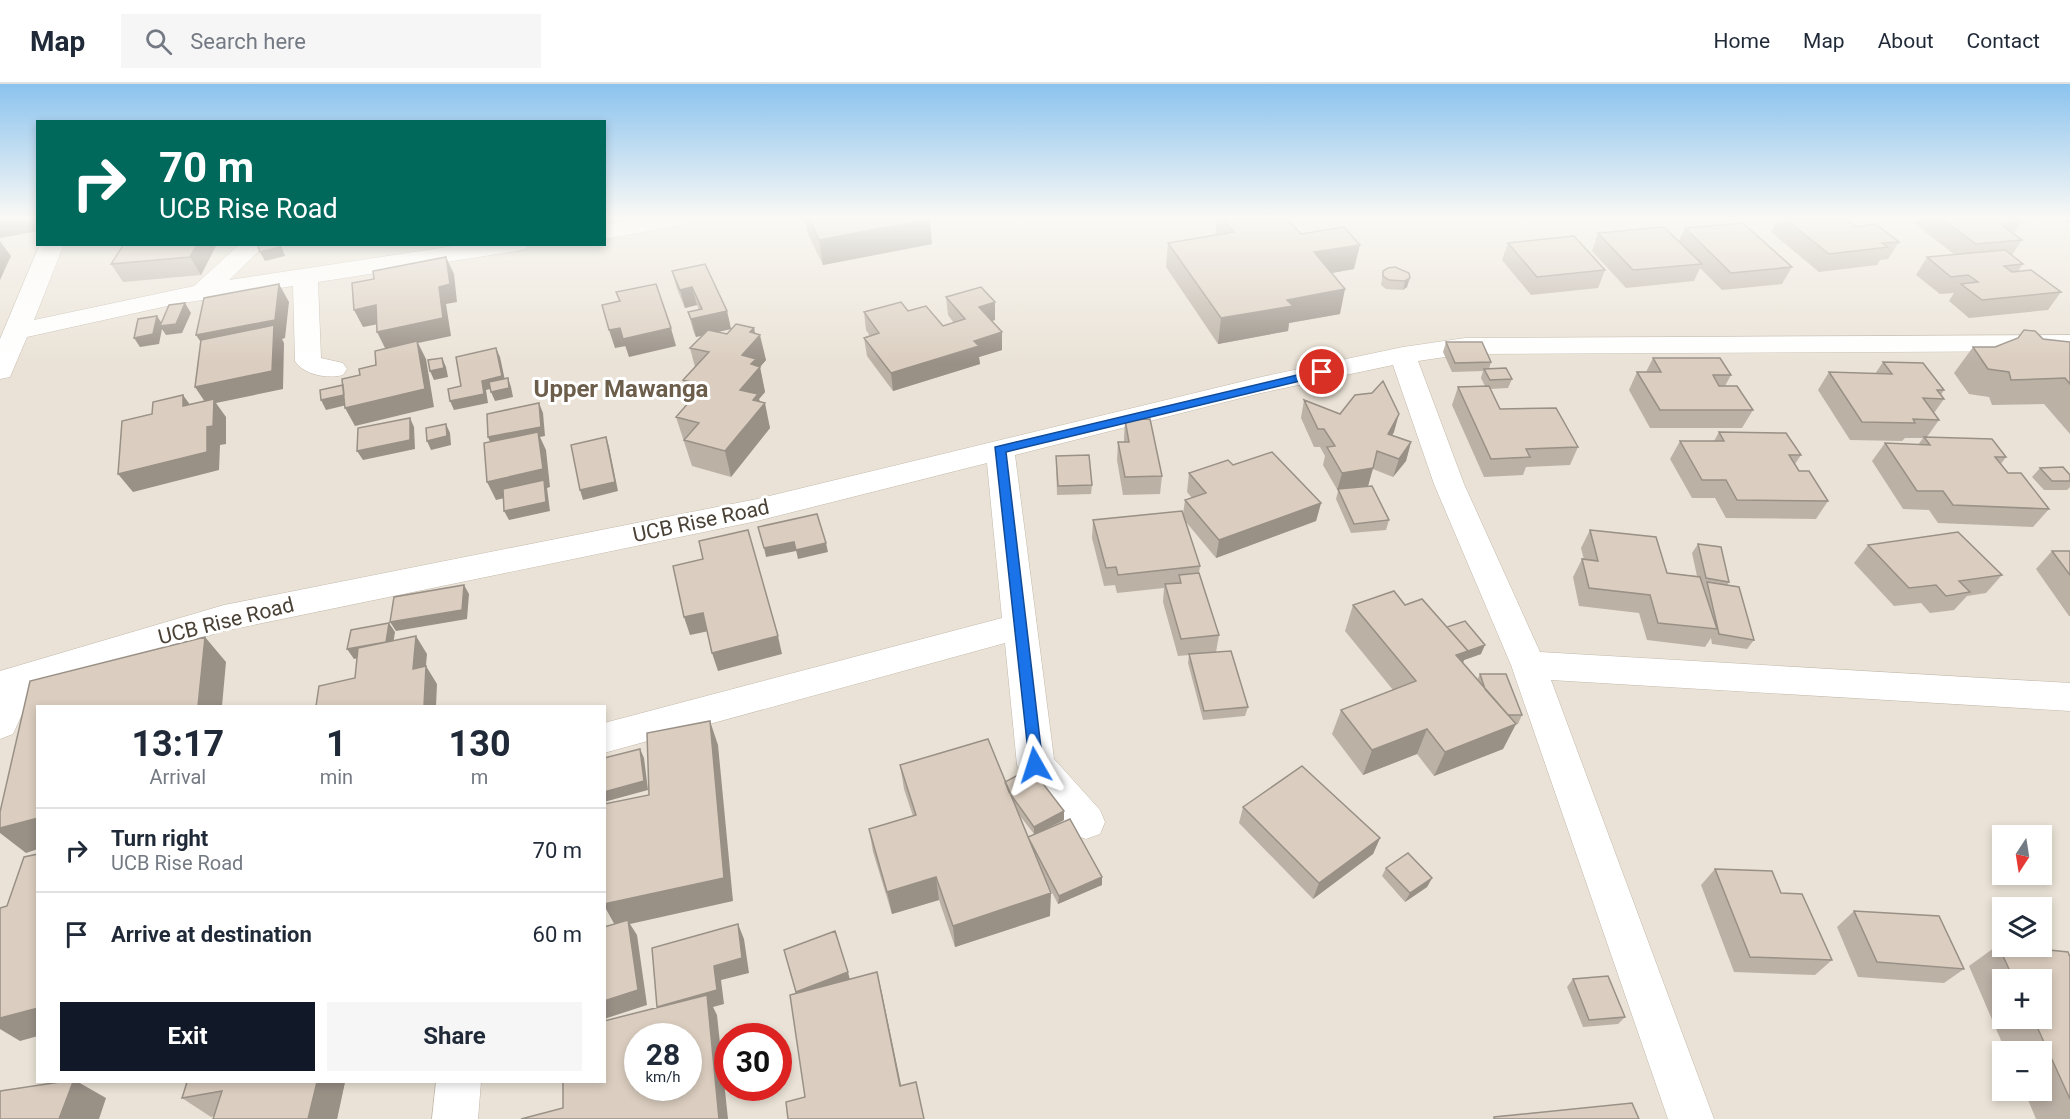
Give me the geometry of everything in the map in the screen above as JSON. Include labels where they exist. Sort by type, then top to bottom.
[{"type":"street","points":[[0,371],[13,321],[40,267]]},
{"type":"street","points":[[201,292],[228,267]]},
{"type":"street","points":[[13,321],[367,267]]},
{"type":"street","points":[[305,277],[308,361],[316,366],[333,369]]},
{"type":"street","name":"UCB Rise Road","points":[[10,682],[224,618],[757,510],[1261,385],[1403,355],[1465,346],[2070,343]]},
{"type":"street","points":[[1403,355],[1449,484],[1528,665],[1692,1119]]},
{"type":"street","points":[[1000,450],[1035,765],[1086,822]]},
{"type":"street","points":[[606,737],[1020,626]]},
{"type":"street","points":[[1528,665],[2070,697]]},
{"type":"street","points":[[0,723],[10,682]]},
{"type":"street","points":[[456,1119],[459,1083]]},
{"type":"shaded area","points":[[0,267],[2070,267],[2070,1119],[0,1119]]},
{"type":"building","points":[[392,267],[448,267],[450,284],[439,287],[443,318],[377,332],[376,305],[354,310],[352,283],[374,279],[373,271]]},
{"type":"building","points":[[689,267],[707,267],[727,311],[691,319],[688,312],[702,309],[692,287],[680,290],[672,271]]},
{"type":"building","points":[[1185,267],[1327,267],[1345,289],[1287,300],[1293,306],[1221,318]]},
{"type":"building","points":[[1396,267],[1409,273],[1410,278],[1405,281],[1389,280],[1383,276],[1383,271]]},
{"type":"building","points":[[1529,267],[1603,267],[1605,270],[1537,277]]},
{"type":"building","points":[[1630,267],[1664,267],[1633,270]]},
{"type":"building","points":[[1725,267],[1789,267],[1731,273]]},
{"type":"building","points":[[1939,267],[2006,267],[2012,272],[2031,270],[2061,292],[1982,300],[1961,284],[1978,282],[1968,275],[1951,277]]},
{"type":"building","points":[[279,284],[275,320],[196,335],[204,298]]},
{"type":"building","points":[[656,284],[671,328],[623,339],[620,328],[609,330],[602,305],[620,301],[616,292]]},
{"type":"building","points":[[981,287],[995,302],[979,307],[1002,332],[974,341],[979,346],[891,373],[864,338],[879,333],[864,312],[901,302],[908,311],[926,306],[943,326],[965,319],[946,297]]},
{"type":"building","points":[[185,303],[176,324],[160,326],[169,305]]},
{"type":"building","points":[[157,316],[153,334],[134,338],[138,319]]},
{"type":"building","points":[[736,324],[754,328],[750,332],[760,335],[742,355],[756,359],[751,364],[760,367],[740,390],[758,394],[753,400],[765,403],[725,451],[684,440],[699,423],[676,417],[704,385],[683,380],[709,352],[690,348],[708,330],[727,334]]},
{"type":"building","points":[[274,325],[272,371],[195,387],[201,340]]},
{"type":"building","points":[[2024,330],[2035,331],[2043,339],[2070,342],[2070,384],[2065,378],[2011,380],[2009,372],[1988,369],[1973,347],[1995,347],[2018,338]]},
{"type":"building","points":[[417,341],[425,389],[345,408],[342,379],[360,375],[359,369],[376,365],[375,351]]},
{"type":"building","points":[[1446,342],[1482,342],[1491,362],[1455,363]]},
{"type":"building","points":[[496,348],[502,376],[482,381],[484,394],[450,401],[448,389],[461,386],[456,357]]},
{"type":"building","points":[[442,358],[444,368],[430,371],[428,360]]},
{"type":"building","points":[[1653,358],[1720,358],[1731,375],[1713,375],[1719,386],[1737,386],[1753,410],[1660,410],[1637,372],[1661,372]]},
{"type":"building","points":[[1883,362],[1923,363],[1944,390],[1937,390],[1944,399],[1923,398],[1939,420],[1913,419],[1915,423],[1862,422],[1829,372],[1892,374]]},
{"type":"building","points":[[1506,368],[1512,379],[1490,380],[1484,369]]},
{"type":"building","points":[[508,378],[509,388],[491,392],[489,382]]},
{"type":"building","points":[[1383,381],[1399,414],[1388,434],[1411,442],[1399,459],[1377,451],[1373,468],[1342,473],[1327,447],[1335,446],[1324,429],[1318,429],[1304,400],[1340,414],[1355,395],[1372,393]]},
{"type":"building","points":[[343,385],[344,395],[321,400],[320,390]]},
{"type":"building","points":[[1489,386],[1500,409],[1556,408],[1578,447],[1526,449],[1530,457],[1491,459],[1458,387]]},
{"type":"building","points":[[183,395],[183,406],[214,399],[213,426],[207,427],[207,452],[118,474],[122,421],[152,414],[153,402]]},
{"type":"building","points":[[539,403],[541,427],[488,437],[487,414]]},
{"type":"building","points":[[410,418],[410,440],[357,451],[358,428]]},
{"type":"building","points":[[1150,419],[1162,476],[1125,477],[1118,442],[1129,442],[1125,420]]},
{"type":"building","points":[[446,424],[447,436],[427,441],[426,428]]},
{"type":"building","points":[[538,432],[543,469],[487,482],[484,443]]},
{"type":"building","points":[[1719,432],[1786,433],[1801,455],[1789,455],[1799,471],[1809,471],[1828,501],[1737,500],[1726,480],[1702,480],[1680,441],[1724,441]]},
{"type":"building","points":[[606,437],[615,482],[580,490],[571,445]]},
{"type":"building","points":[[1924,437],[1992,439],[2006,457],[1995,457],[2008,473],[2021,473],[2049,509],[1953,505],[1943,491],[1917,491],[1885,443],[1930,445]]},
{"type":"building","points":[[1272,452],[1321,503],[1219,540],[1185,500],[1206,493],[1189,473],[1228,460],[1233,465]]},
{"type":"building","points":[[1089,455],[1092,485],[1058,486],[1056,456]]},
{"type":"building","points":[[2063,467],[2070,475],[2070,481],[2052,481],[2040,468]]},
{"type":"building","points":[[544,480],[546,502],[504,511],[503,489]]},
{"type":"building","points":[[1372,486],[1389,520],[1354,524],[1338,489]]},
{"type":"building","points":[[1182,511],[1200,566],[1118,575],[1116,567],[1106,568],[1093,520]]},
{"type":"building","points":[[817,514],[826,543],[796,550],[794,542],[764,548],[758,527]]},
{"type":"building","points":[[748,530],[778,636],[712,653],[703,613],[684,617],[673,566],[703,559],[699,541]]},
{"type":"building","points":[[1590,530],[1656,537],[1667,573],[1700,577],[1717,629],[1658,623],[1650,595],[1589,588],[1582,559],[1598,561]]},
{"type":"building","points":[[1958,532],[2002,575],[1959,581],[1970,592],[1946,596],[1936,585],[1909,588],[1868,545]]},
{"type":"building","points":[[1698,544],[1721,547],[1729,582],[1706,578]]},
{"type":"building","points":[[2052,551],[2070,551],[2070,575]]},
{"type":"building","points":[[1199,573],[1219,635],[1181,639],[1165,584],[1181,583],[1179,575]]},
{"type":"building","points":[[1707,582],[1739,587],[1754,640],[1719,634]]},
{"type":"building","points":[[464,585],[462,610],[390,622],[394,597]]},
{"type":"building","points":[[1394,591],[1405,605],[1422,599],[1468,651],[1456,655],[1516,724],[1445,752],[1427,729],[1372,750],[1341,710],[1416,681],[1353,605]]},
{"type":"building","points":[[1465,621],[1485,645],[1468,651],[1447,627]]},
{"type":"building","points":[[389,623],[386,642],[347,649],[351,630]]},
{"type":"building","points":[[416,636],[413,669],[426,666],[424,705],[316,705],[319,686],[355,678],[358,648]]},
{"type":"building","points":[[205,637],[198,705],[36,705],[36,819],[0,828],[0,812],[30,681]]},
{"type":"building","points":[[1231,651],[1248,707],[1204,711],[1189,654]]},
{"type":"building","points":[[1480,674],[1506,674],[1522,715],[1508,715],[1485,689]]},
{"type":"building","points":[[710,721],[724,878],[606,904],[606,804],[649,795],[647,733]]},
{"type":"building","points":[[988,739],[1051,893],[953,926],[936,877],[887,892],[869,829],[916,815],[900,765]]},
{"type":"building","points":[[640,749],[644,781],[606,791],[606,758]]},
{"type":"building","points":[[1302,766],[1380,838],[1319,883],[1243,807]]},
{"type":"building","points":[[1031,768],[1064,811],[1034,827],[1009,792],[1005,782]]},
{"type":"building","points":[[1070,819],[1102,877],[1059,896],[1028,837]]},
{"type":"building","points":[[1408,853],[1432,878],[1410,893],[1386,868]]},
{"type":"building","points":[[36,854],[36,1009],[0,1018],[0,908],[7,906],[24,857]]},
{"type":"building","points":[[1715,869],[1772,871],[1781,893],[1802,894],[1832,960],[1750,957]]},
{"type":"building","points":[[1854,911],[1939,916],[1964,969],[1877,962]]},
{"type":"building","points":[[628,920],[638,990],[606,1000],[606,926]]},
{"type":"building","points":[[738,924],[742,958],[714,966],[717,990],[657,1007],[652,948]]},
{"type":"building","points":[[835,931],[848,972],[796,992],[784,950]]},
{"type":"building","points":[[2052,950],[2068,952],[2070,957],[2070,1099],[2052,1060],[2052,1041],[2044,1041],[2038,1029],[2052,1029],[2052,969],[2009,969],[2003,957],[2052,957]]},
{"type":"building","points":[[877,972],[900,1086],[916,1082],[924,1119],[788,1119],[786,1102],[805,1097],[790,995]]},
{"type":"building","points":[[1608,976],[1625,1017],[1589,1020],[1573,979]]},
{"type":"building","points":[[707,995],[714,1067],[714,1101],[717,1101],[719,1119],[521,1119],[563,1108],[563,1083],[606,1083],[606,1020]]},
{"type":"building","points":[[53,1083],[73,1083],[59,1119],[0,1119],[0,1091]]},
{"type":"building","points":[[187,1083],[317,1083],[308,1119],[213,1119],[222,1091],[182,1098]]},
{"type":"building","points":[[1632,1103],[1639,1119],[1494,1119],[1494,1117]]},
{"type":"district","name":"Upper Mawanga","points":[[621,389]]},
{"type":"route","points":[[1035,765],[1000,450],[1322,372]]}]
